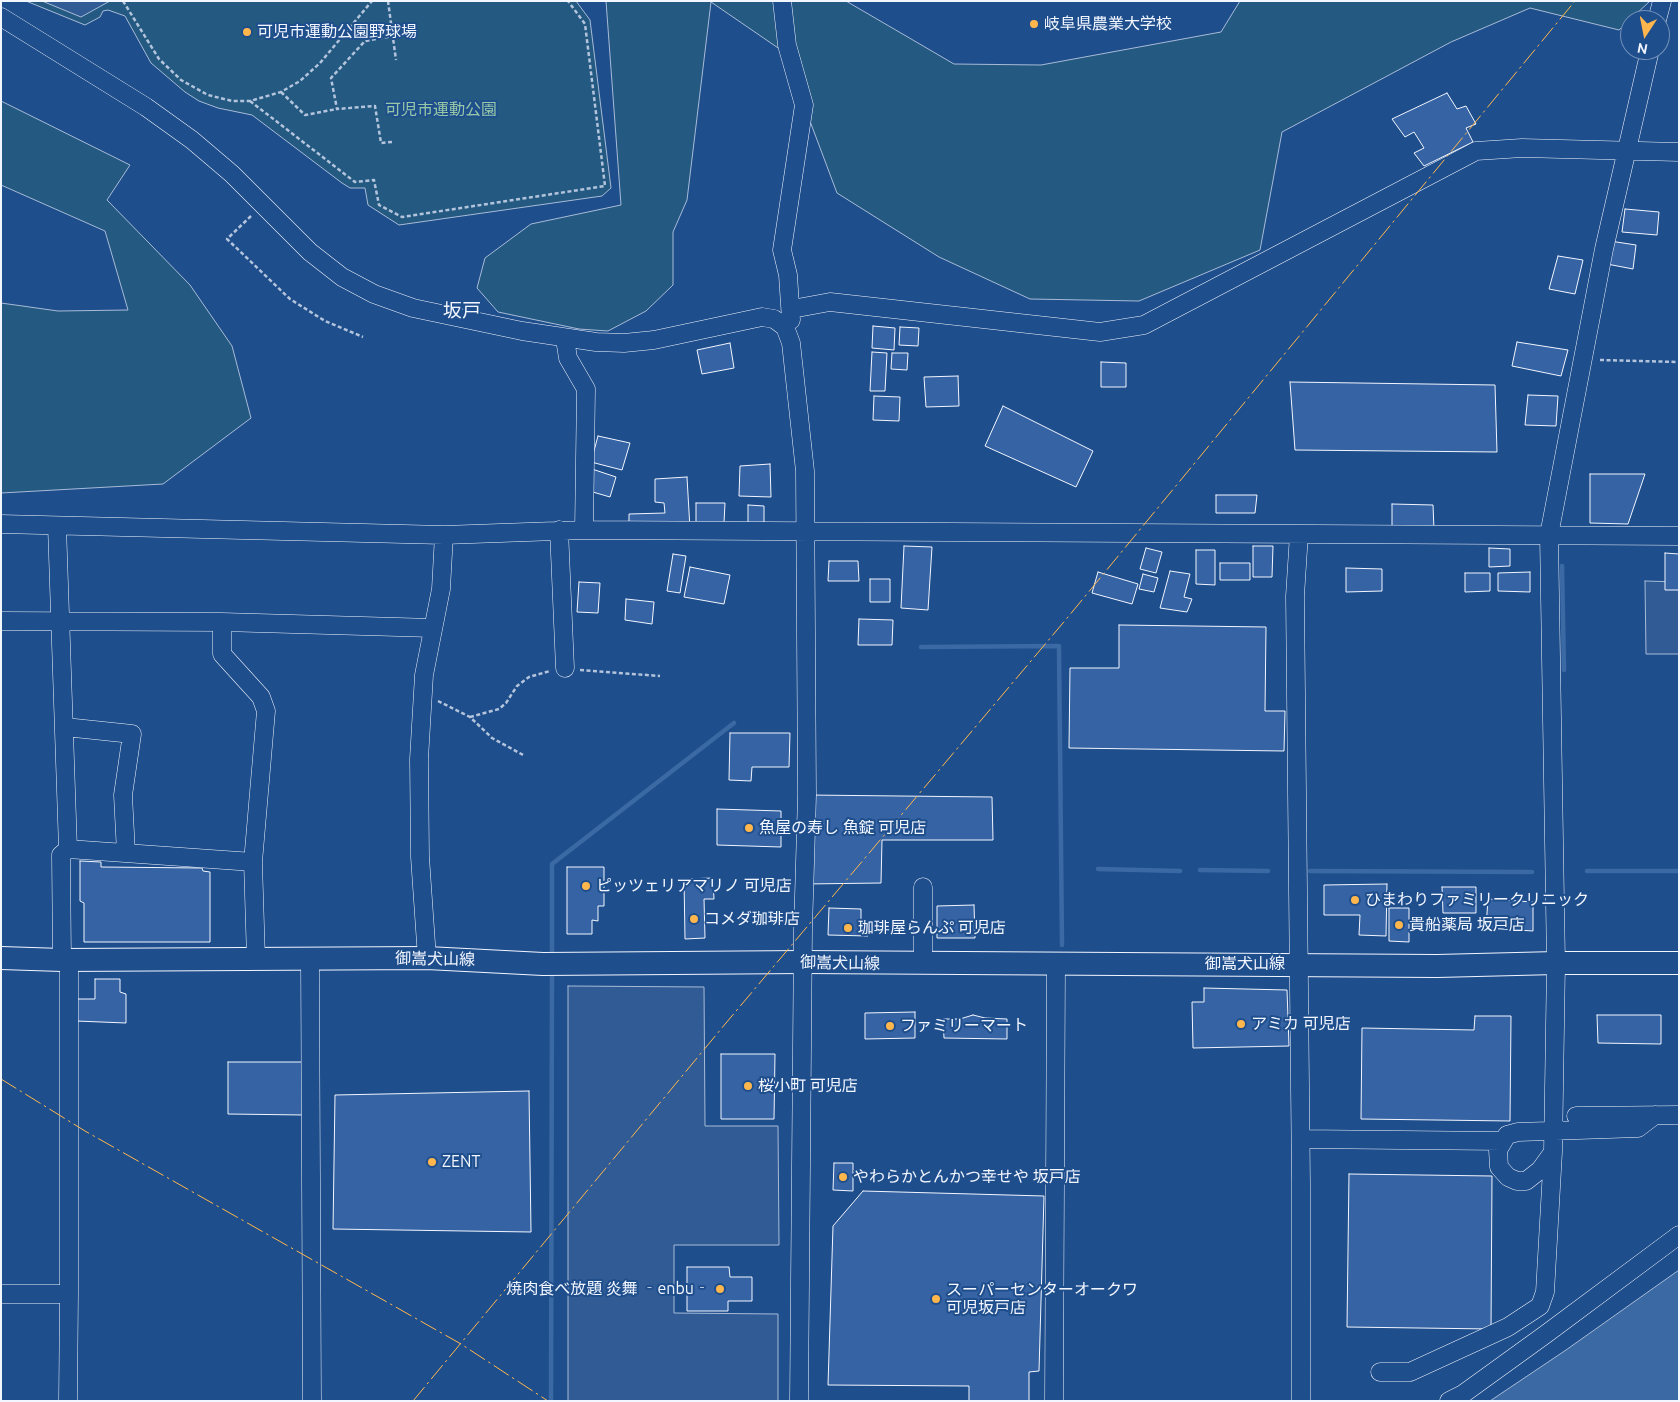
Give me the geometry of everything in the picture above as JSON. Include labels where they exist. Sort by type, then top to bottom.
[{"type":"main road","name":"御嵩犬山線","points":[[1,958],[65,960],[427,958],[551,964],[803,962],[1437,966],[1556,963],[1679,963]]},
{"type":"street","points":[[782,1],[786,45],[804,105],[782,250],[792,309],[792,320],[785,327]]},
{"type":"street","points":[[1,17],[169,123],[232,174],[310,252],[342,277],[374,294],[412,308],[564,338],[624,343],[654,340],[762,317],[774,319],[785,327],[791,343],[805,471],[807,795],[803,962],[799,1401]]},
{"type":"street","points":[[1380,1372],[1410,1372],[1508,1327],[1540,1306],[1545,1292],[1553,1152],[1556,963],[1549,535],[1584,360],[1596,286],[1648,60]]},
{"type":"street","points":[[792,309],[830,302],[1100,332],[1144,325],[1476,150],[1522,148],[1679,152]]},
{"type":"street","points":[[564,338],[568,358],[586,389],[584,530]]},
{"type":"street","points":[[1,524],[444,535],[584,530],[1679,536]]},
{"type":"street","points":[[58,526],[68,848],[61,855],[65,960],[69,1294],[68,1401]]},
{"type":"street","points":[[559,530],[565,668]]},
{"type":"street","points":[[1299,534],[1295,596],[1301,1139],[1301,1401]]},
{"type":"street","points":[[427,958],[420,857],[419,759],[423,694],[433,628],[442,589],[444,535]]},
{"type":"street","points":[[1,621],[222,622],[433,628]]},
{"type":"street","points":[[222,622],[222,654],[261,697],[266,711],[253,862],[256,959]]},
{"type":"street","points":[[65,727],[132,734],[123,795],[126,853]]},
{"type":"street","points":[[68,848],[253,862]]},
{"type":"street","points":[[923,887],[923,964]]},
{"type":"street","points":[[310,959],[312,1401]]},
{"type":"street","points":[[1054,1401],[1056,964]]},
{"type":"street","points":[[1553,1152],[1540,1170],[1526,1181],[1517,1181],[1502,1172],[1499,1167],[1498,1150],[1507,1135],[1518,1132],[1638,1128],[1655,1115]]},
{"type":"street","points":[[1576,1116],[1679,1115]]},
{"type":"street","points":[[1301,1139],[1502,1141]]},
{"type":"street","points":[[1449,1401],[1463,1394],[1644,1263],[1679,1234]]},
{"type":"street","points":[[1,1294],[69,1294]]},
{"type":"path","points":[[124,1],[159,59],[182,80],[208,96],[232,101],[250,102],[281,92],[300,81],[320,63],[372,1]]},
{"type":"path","points":[[388,1],[396,60]]},
{"type":"path","points":[[250,102],[354,182],[374,180],[379,205],[402,217],[605,186],[586,24],[568,1]]},
{"type":"path","points":[[337,109],[331,78],[365,40],[393,36]]},
{"type":"path","points":[[281,92],[306,115],[337,109],[375,106],[381,143],[392,142]]},
{"type":"path","points":[[263,205],[227,240],[290,299],[325,321],[362,337]]},
{"type":"path","points":[[1584,360],[1679,362]]},
{"type":"path","points":[[423,694],[470,718],[492,738],[525,756]]},
{"type":"green space","name":"可児市運動公園","points":[[26,1],[576,1],[590,20],[611,188],[602,196],[399,225],[368,205],[365,188],[350,188],[342,183],[252,115],[218,108],[199,101],[185,92],[151,63],[125,16],[108,10],[103,11],[100,17],[85,25]]},
{"type":"green space","points":[[606,1],[846,1],[954,64],[1041,65],[1221,32],[1240,1],[1650,1],[1640,10],[1620,10],[1619,30],[1530,8],[1451,42],[1282,132],[1260,250],[1139,301],[1030,299],[939,257],[837,193],[784,52],[711,2],[687,200],[673,232],[673,285],[646,311],[608,331],[579,329],[498,312],[477,288],[485,258],[531,224],[621,205]]},
{"type":"green space","points":[[1,101],[130,165],[107,200],[190,285],[232,346],[251,418],[163,484],[1,493],[1,303],[58,311],[128,310],[105,231],[1,185]]},
{"type":"shaded area","points":[[42,1],[110,1],[81,17]]},
{"type":"shaded area","points":[[1645,581],[1679,582],[1679,654],[1646,654]]},
{"type":"shaded area","points":[[568,986],[704,987],[705,1126],[778,1126],[779,1245],[674,1245],[674,1313],[778,1314],[778,1401],[568,1401]]},
{"type":"shaded area","points":[[1679,1270],[1679,1401],[1490,1401],[1566,1350]]},
{"type":"building","points":[[1447,93],[1457,109],[1466,106],[1476,124],[1466,128],[1473,142],[1424,166],[1414,153],[1424,148],[1414,132],[1405,137],[1392,119]]},
{"type":"building","points":[[1625,209],[1659,212],[1657,235],[1622,232]]},
{"type":"building","points":[[1610,241],[1636,245],[1633,269],[1607,264]]},
{"type":"building","points":[[1558,256],[1583,260],[1575,294],[1549,289]]},
{"type":"building","points":[[873,326],[895,328],[894,350],[872,348]]},
{"type":"building","points":[[900,327],[919,328],[918,346],[899,345]]},
{"type":"building","points":[[1517,342],[1568,350],[1561,376],[1512,366]]},
{"type":"building","points":[[730,343],[734,368],[702,374],[697,350]]},
{"type":"building","points":[[872,352],[887,353],[885,391],[870,391]]},
{"type":"building","points":[[892,353],[908,353],[907,370],[891,369]]},
{"type":"building","points":[[1101,362],[1126,363],[1126,387],[1101,387]]},
{"type":"building","points":[[958,376],[959,406],[926,407],[924,377]]},
{"type":"building","points":[[1290,382],[1495,385],[1497,452],[1295,450]]},
{"type":"building","points":[[1528,395],[1558,396],[1556,426],[1525,425]]},
{"type":"building","points":[[874,396],[900,397],[899,421],[873,420]]},
{"type":"building","points":[[1003,406],[1093,451],[1076,487],[985,446]]},
{"type":"building","points":[[598,436],[630,443],[622,470],[591,462]]},
{"type":"building","points":[[770,464],[771,497],[739,496],[740,466]]},
{"type":"building","points":[[592,469],[616,477],[610,497],[586,490]]},
{"type":"building","points":[[1590,474],[1645,474],[1628,524],[1590,523]]},
{"type":"building","points":[[687,477],[690,529],[629,529],[629,514],[665,513],[664,503],[655,502],[655,479]]},
{"type":"building","points":[[1216,495],[1257,495],[1255,513],[1216,513]]},
{"type":"building","points":[[696,503],[725,503],[724,523],[696,523]]},
{"type":"building","points":[[1392,504],[1433,505],[1434,530],[1392,529]]},
{"type":"building","points":[[748,505],[764,506],[764,524],[748,524]]},
{"type":"building","points":[[904,546],[932,547],[928,610],[901,608]]},
{"type":"building","points":[[1253,546],[1273,546],[1272,577],[1253,577]]},
{"type":"building","points":[[1146,548],[1162,552],[1156,573],[1140,569]]},
{"type":"building","points":[[1489,548],[1510,549],[1510,566],[1489,567]]},
{"type":"building","points":[[1196,550],[1215,550],[1215,585],[1196,584]]},
{"type":"building","points":[[1665,553],[1679,554],[1679,590],[1665,590]]},
{"type":"building","points":[[673,554],[686,556],[680,593],[667,591]]},
{"type":"building","points":[[829,561],[858,561],[859,581],[828,581]]},
{"type":"building","points":[[1220,563],[1250,563],[1250,580],[1220,580]]},
{"type":"building","points":[[690,567],[730,575],[724,604],[684,597]]},
{"type":"building","points":[[1346,568],[1382,569],[1382,591],[1346,592]]},
{"type":"building","points":[[1170,571],[1190,574],[1184,597],[1192,599],[1187,612],[1160,608]]},
{"type":"building","points":[[1098,572],[1138,584],[1132,604],[1092,593]]},
{"type":"building","points":[[1530,572],[1530,592],[1498,591],[1498,573]]},
{"type":"building","points":[[1465,573],[1490,573],[1490,591],[1465,592]]},
{"type":"building","points":[[1143,574],[1158,578],[1154,592],[1139,589]]},
{"type":"building","points":[[870,579],[890,579],[890,602],[870,602]]},
{"type":"building","points":[[579,582],[600,583],[598,613],[577,612]]},
{"type":"building","points":[[626,599],[654,602],[652,624],[625,620]]},
{"type":"building","points":[[859,619],[893,620],[892,645],[858,645]]},
{"type":"building","points":[[1119,625],[1266,627],[1265,711],[1285,711],[1284,751],[1069,748],[1070,668],[1119,668]]},
{"type":"building","points":[[730,733],[790,733],[789,767],[752,767],[751,781],[729,780]]},
{"type":"building","points":[[807,795],[992,797],[993,840],[882,840],[881,883],[805,884]]},
{"type":"building","name":"魚屋の寿し 魚錠 可児店","points":[[717,809],[781,811],[781,847],[717,845]]},
{"type":"building","points":[[80,861],[101,862],[101,867],[202,868],[203,871],[210,872],[210,942],[84,942],[84,903],[80,901]]},
{"type":"building","name":"ピッツェリアマリノ 可児店","points":[[567,867],[604,867],[604,906],[598,906],[598,921],[592,920],[592,934],[567,934]]},
{"type":"building","name":"コメダ珈琲店","points":[[713,878],[714,899],[704,899],[705,938],[685,939],[684,879]]},
{"type":"building","name":"ひまわりファミリークリニック","points":[[1387,884],[1386,936],[1359,935],[1360,915],[1324,915],[1324,885]]},
{"type":"building","points":[[1442,887],[1476,887],[1476,913],[1443,913]]},
{"type":"building","points":[[1488,899],[1533,902],[1533,931],[1486,928]]},
{"type":"building","points":[[974,905],[975,938],[937,938],[937,906]]},
{"type":"building","name":"珈琲屋らんぷ 可児店","points":[[829,908],[861,909],[861,921],[868,922],[868,936],[828,935]]},
{"type":"building","name":"貴船薬局 坂戸店","points":[[1389,908],[1409,908],[1409,942],[1389,941]]},
{"type":"building","points":[[95,979],[120,979],[120,992],[126,994],[126,1023],[76,1021],[77,999],[95,999]]},
{"type":"building","name":"アミカ 可児店","points":[[1204,988],[1287,990],[1289,1046],[1193,1048],[1192,1002],[1204,1002]]},
{"type":"building","name":"ファミリーマート","points":[[915,1012],[915,1038],[865,1039],[865,1013]]},
{"type":"building","points":[[973,1015],[985,1018],[1007,1019],[1007,1039],[944,1038],[943,1019],[960,1019]]},
{"type":"building","points":[[1597,1015],[1661,1015],[1661,1044],[1598,1043]]},
{"type":"building","points":[[1475,1016],[1511,1016],[1510,1121],[1361,1119],[1362,1028],[1474,1030]]},
{"type":"building","name":"桜小町 可児店","points":[[721,1054],[775,1054],[774,1119],[721,1119]]},
{"type":"building","points":[[228,1062],[303,1062],[304,1115],[228,1114]]},
{"type":"building","name":"ZENT","points":[[529,1091],[531,1232],[333,1229],[335,1095]]},
{"type":"building","name":"やわらかとんかつ幸せや 坂戸店","points":[[834,1163],[853,1163],[853,1191],[833,1190]]},
{"type":"building","points":[[1349,1174],[1492,1176],[1491,1329],[1347,1327]]},
{"type":"building","name":"スーパーセンターオークワ 可児坂戸店","points":[[863,1191],[1044,1196],[1039,1371],[1029,1372],[1029,1401],[969,1401],[969,1386],[828,1385],[833,1226]]},
{"type":"building","name":"焼肉食べ放題 炎舞 ‐enbu‐","points":[[687,1267],[729,1267],[730,1277],[752,1277],[752,1301],[728,1301],[728,1311],[687,1311]]},
{"type":"waterway","points":[[1562,566],[1564,670]]},
{"type":"waterway","points":[[921,647],[1059,646],[1062,945]]},
{"type":"waterway","points":[[552,958],[552,864],[734,723]]},
{"type":"waterway","points":[[1098,869],[1180,871]]},
{"type":"waterway","points":[[1200,870],[1268,871]]},
{"type":"waterway","points":[[1310,871],[1532,872]]},
{"type":"waterway","points":[[1587,871],[1679,871]]},
{"type":"waterway","points":[[551,1401],[552,971]]},
{"type":"power","points":[[413,1401],[726,1023],[1068,617],[1575,1]]},
{"type":"power","points":[[1,1079],[85,1131],[461,1344],[548,1401]]},
{"type":"place","name":"岐阜県農業大学校","points":[[1034,24]]},
{"type":"place","name":"可児市運動公園野球場","points":[[247,32]]},
{"type":"place","name":"魚屋の寿し 魚錠 可児店","points":[[749,828]]},
{"type":"place","name":"ピッツェリアマリノ 可児店","points":[[586,886]]},
{"type":"place","name":"ひまわりファミリークリニック","points":[[1355,900]]},
{"type":"place","name":"コメダ珈琲店","points":[[694,919]]},
{"type":"place","name":"貴船薬局 坂戸店","points":[[1399,925]]},
{"type":"place","name":"珈琲屋らんぷ 可児店","points":[[848,928]]},
{"type":"place","name":"アミカ 可児店","points":[[1241,1024]]},
{"type":"place","name":"ファミリーマート","points":[[890,1026]]},
{"type":"place","name":"桜小町 可児店","points":[[748,1086]]},
{"type":"place","name":"ZENT","points":[[432,1162]]},
{"type":"place","name":"やわらかとんかつ幸せや 坂戸店","points":[[843,1177]]},
{"type":"place","name":"焼肉食べ放題 炎舞 ‐enbu‐","points":[[720,1289]]},
{"type":"place","name":"スーパーセンターオークワ 可児坂戸店","points":[[936,1299]]},
{"type":"district","name":"坂戸","points":[[462,311]]}]
